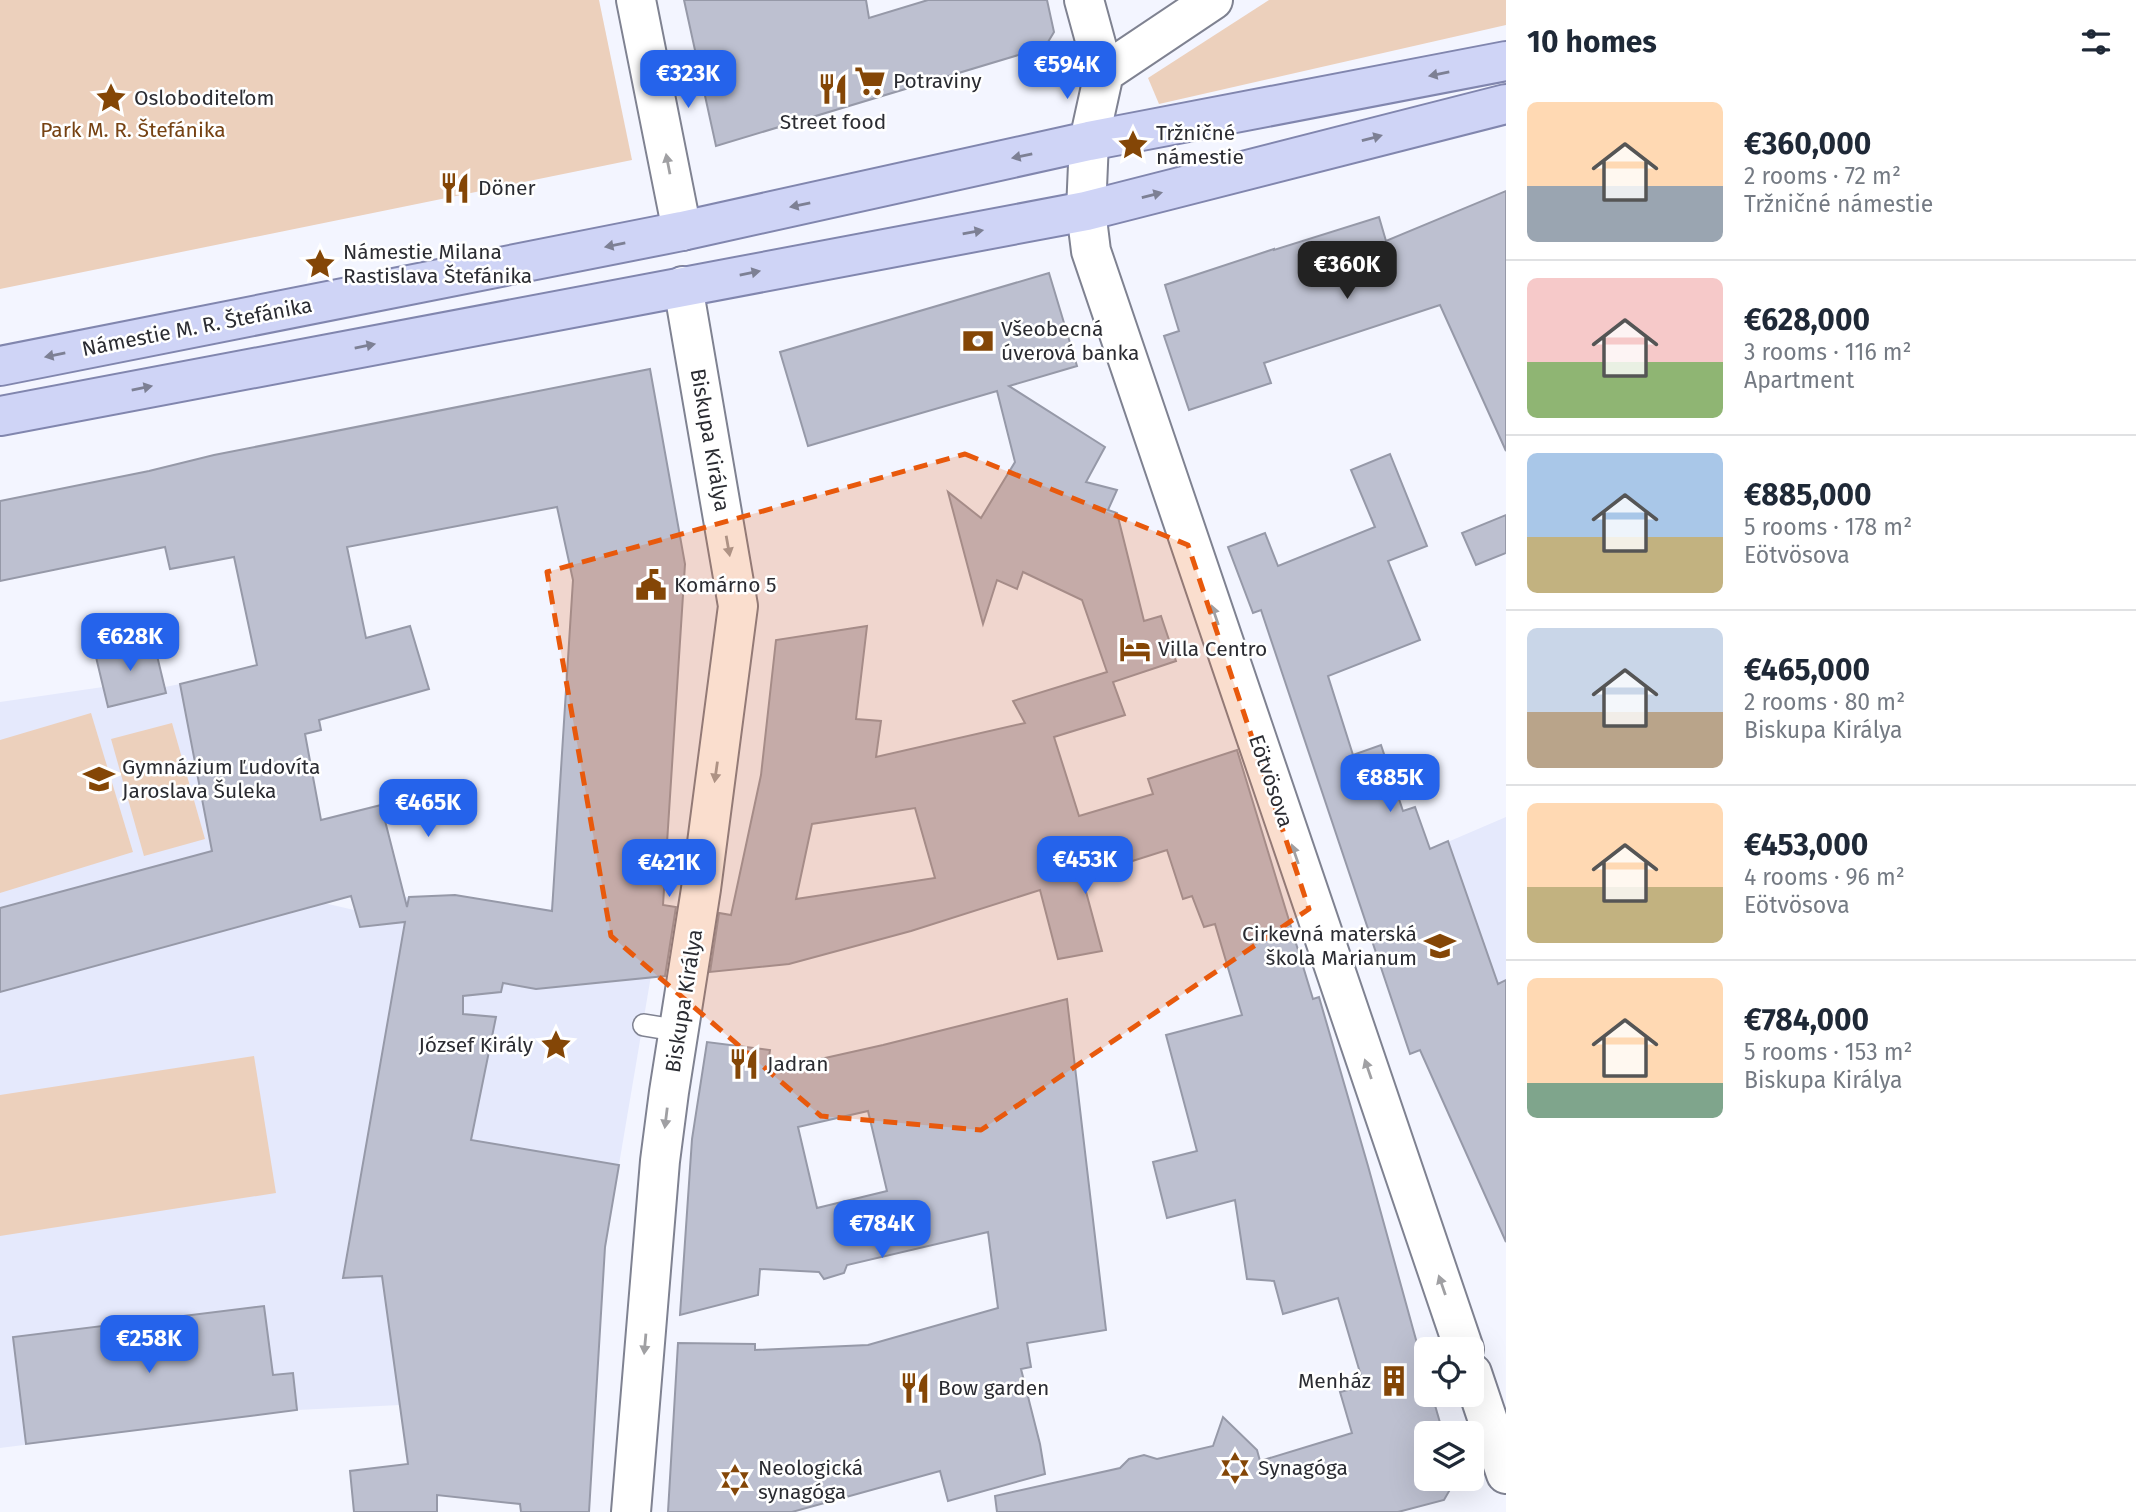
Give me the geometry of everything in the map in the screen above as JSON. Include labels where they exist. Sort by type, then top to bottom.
[{"type":"main road","points":[[683,286],[682,231],[1089,141],[1506,61]]},
{"type":"main road","points":[[0,416],[1086,211],[1506,104]]},
{"type":"main road","name":"Námestie M. R. Štefánika","points":[[0,366],[682,231]]},
{"type":"street","points":[[636,0],[682,231]]},
{"type":"street","points":[[1084,0],[1104,73],[1089,141]]},
{"type":"street","points":[[1104,73],[1213,0]]},
{"type":"street","name":"Eötvösova","points":[[1089,141],[1086,211],[1091,251],[1460,1337]]},
{"type":"street","name":"Biskupa Királya","points":[[631,1512],[660,1161],[669,1092],[662,1028],[701,889],[738,606],[683,286]]},
{"type":"street","points":[[1483,1407],[1506,1474]]},
{"type":"highlighted area","points":[[965,454],[1188,545],[1309,909],[981,1130],[821,1116],[611,936],[547,572]]},
{"type":"shaded area","name":"Gymnázium Ľudovíta Jaroslava Šuleka","points":[[180,684],[212,851],[0,908],[0,702],[103,687],[109,707],[165,693],[165,687]]},
{"type":"shaded area","name":"Cirkevná materská škola Marianum","points":[[1506,817],[1506,1010],[1410,1054],[1352,883]]},
{"type":"shaded area","points":[[554,889],[663,905],[605,1247],[531,1254],[382,1276],[400,1405],[297,1410],[0,1448],[0,992],[324,903],[354,910],[404,897],[469,897],[550,911]]},
{"type":"green space","name":"Park M. R. Štefánika","points":[[0,0],[599,0],[632,160],[0,289]]},
{"type":"green space","points":[[1269,0],[1506,0],[1506,25],[1159,104],[1148,78]]},
{"type":"green space","points":[[91,713],[133,852],[0,893],[0,740]]},
{"type":"green space","points":[[172,723],[205,839],[144,856],[111,739]]},
{"type":"green space","points":[[254,1056],[276,1193],[0,1236],[0,1095]]},
{"type":"building","points":[[684,0],[866,0],[869,18],[928,0],[1047,0],[1054,32],[1045,47],[716,146]]},
{"type":"building","points":[[1506,191],[1506,451],[1440,305],[1264,363],[1271,383],[1189,410],[1164,336],[1179,331],[1165,285],[1379,217],[1386,241]]},
{"type":"building","points":[[1049,273],[1077,366],[1009,386],[1105,447],[1086,482],[1117,490],[1108,510],[1117,513],[1144,621],[1161,616],[1176,661],[1113,682],[1125,715],[1054,737],[1079,816],[1153,794],[1148,779],[1237,750],[1313,999],[1319,997],[1415,1337],[1414,1407],[1435,1407],[1440,1421],[1414,1421],[1414,1491],[1449,1491],[1444,1500],[1398,1512],[997,1512],[995,1496],[1120,1468],[1129,1459],[1144,1455],[1157,1459],[1213,1446],[1223,1417],[1257,1450],[1260,1461],[1352,1433],[1340,1392],[1364,1386],[1338,1298],[1283,1314],[1274,1281],[1247,1279],[1235,1200],[1167,1218],[1153,1162],[1197,1151],[1166,1035],[1242,1015],[1215,924],[1204,927],[1192,896],[1183,899],[1167,850],[1082,877],[1102,951],[1058,959],[1040,890],[911,931],[789,964],[710,972],[719,913],[731,915],[761,775],[776,640],[867,626],[856,719],[881,721],[876,757],[1025,723],[1013,701],[1107,672],[1082,600],[1023,572],[1017,589],[997,580],[983,624],[948,492],[981,518],[1015,462],[997,391],[808,446],[780,352]],"holes":[[[915,808],[935,878],[796,899],[812,824]]]},
{"type":"building","points":[[650,369],[685,564],[663,905],[676,907],[665,976],[536,989],[503,983],[501,992],[463,996],[463,1014],[496,1017],[471,1140],[619,1165],[605,1247],[589,1512],[521,1512],[520,1504],[437,1495],[437,1512],[354,1512],[350,1471],[408,1464],[382,1276],[343,1278],[405,922],[360,927],[351,896],[0,992],[0,908],[212,851],[180,684],[257,665],[234,557],[170,569],[165,547],[0,581],[0,501],[214,455]],"holes":[[[557,507],[573,580],[552,911],[455,895],[409,897],[407,907],[381,805],[321,820],[305,734],[321,730],[319,720],[429,689],[410,626],[366,638],[347,547]]]},
{"type":"building","points":[[1390,454],[1427,546],[1388,561],[1420,640],[1328,676],[1353,755],[1381,745],[1403,811],[1415,807],[1430,849],[1448,841],[1498,984],[1506,980],[1506,1242],[1420,1050],[1410,1054],[1261,610],[1253,613],[1228,547],[1265,533],[1278,566],[1375,527],[1351,470]]},
{"type":"building","points":[[1506,515],[1506,553],[1476,565],[1462,533]]},
{"type":"building","points":[[153,639],[166,693],[108,707],[95,653]]},
{"type":"building","points":[[1067,999],[1106,1330],[1027,1343],[1031,1367],[1021,1369],[1045,1474],[948,1501],[940,1471],[792,1512],[668,1512],[678,1343],[755,1344],[755,1350],[868,1345],[998,1308],[988,1232],[847,1265],[844,1273],[824,1279],[819,1272],[760,1269],[758,1295],[680,1315],[692,1139],[707,1042],[770,1050],[767,1071]],"holes":[[[868,1111],[887,1191],[817,1208],[798,1127]]]},
{"type":"building","points":[[264,1306],[273,1375],[293,1373],[297,1410],[26,1444],[13,1337]]},
{"type":"place","name":"Potraviny","points":[[870,81]]},
{"type":"place","name":"Street food","points":[[833,89]]},
{"type":"place","name":"Osloboditeľom","points":[[111,98]]},
{"type":"place","name":"Tržničné námestie","points":[[1133,145]]},
{"type":"place","name":"Döner","points":[[455,188]]},
{"type":"place","name":"Námestie Milana Rastislava Štefánika","points":[[320,264]]},
{"type":"place","name":"Všeobecná úverová banka","points":[[978,341]]},
{"type":"place","name":"Komárno 5","points":[[651,585]]},
{"type":"place","name":"Villa Centro","points":[[1135,649]]},
{"type":"place","name":"Gymnázium Ľudovíta Jaroslava Šuleka","points":[[99,779]]},
{"type":"place","name":"Cirkevná materská škola Marianum","points":[[1440,946]]},
{"type":"place","name":"József Király","points":[[556,1045]]},
{"type":"place","name":"Jadran","points":[[744,1064]]},
{"type":"place","name":"Menház","points":[[1394,1381]]},
{"type":"place","name":"Bow garden","points":[[915,1388]]},
{"type":"place","name":"Synagóga","points":[[1235,1468]]},
{"type":"place","name":"Neologická synagóga","points":[[735,1480]]}]
